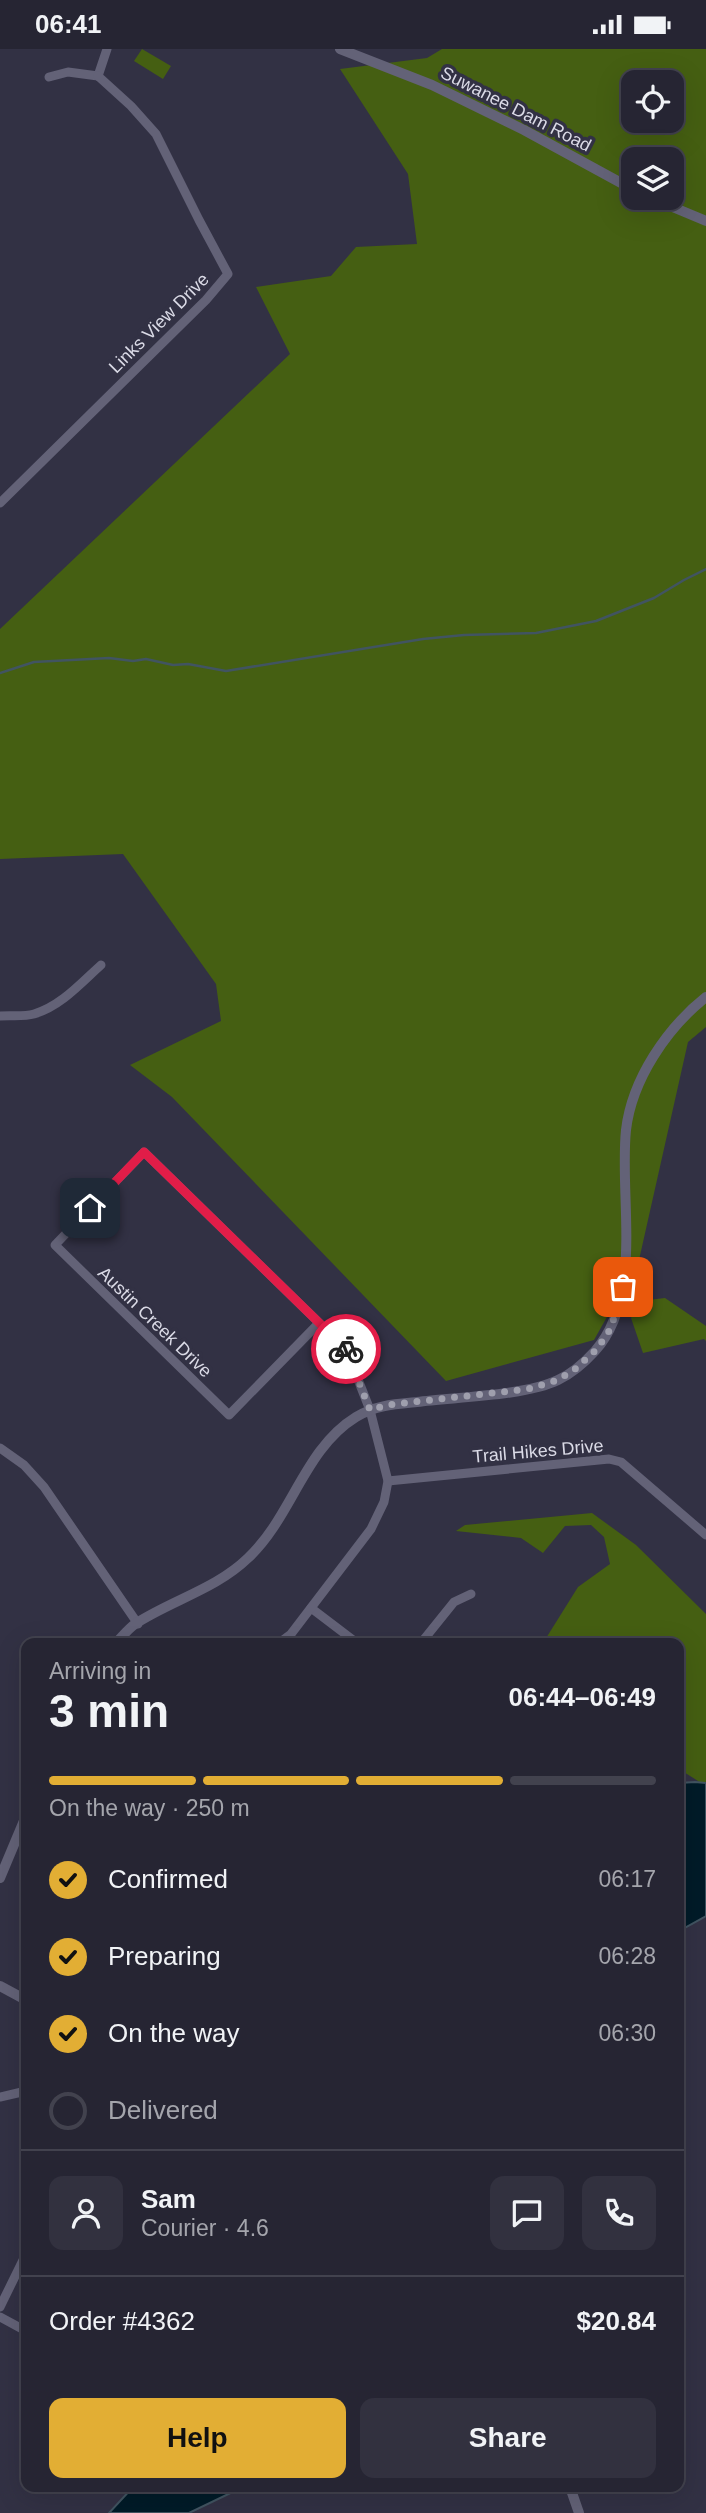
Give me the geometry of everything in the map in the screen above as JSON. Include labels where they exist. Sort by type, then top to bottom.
[{"type":"street","points":[[48,77],[68,72],[97,76],[107,49]]},
{"type":"street","name":"Suwanee Dam Road","points":[[340,49],[443,91],[524,130],[621,183]]},
{"type":"street","name":"Links View Drive","points":[[0,503],[206,300],[229,274],[156,134],[131,106],[97,76]]},
{"type":"street","points":[[680,210],[706,221]]},
{"type":"street","points":[[0,1016],[33,1014],[52,1006],[102,965]]},
{"type":"street","points":[[122,1638],[138,1623],[222,1580],[250,1557],[283,1514],[326,1442],[355,1417],[387,1405],[528,1389],[558,1380],[597,1349],[611,1328],[623,1287],[626,1129],[638,1088],[658,1049],[679,1021],[706,997]]},
{"type":"street","name":"Austin Creek Drive","points":[[319,1323],[229,1415],[55,1245],[144,1152],[346,1349],[370,1410],[388,1481]]},
{"type":"street","points":[[0,1448],[24,1465],[44,1487],[138,1623]]},
{"type":"street","name":"Trail Hikes Drive","points":[[388,1481],[609,1459],[621,1462],[706,1535]]},
{"type":"street","points":[[286,1638],[371,1529],[384,1502],[388,1481]]},
{"type":"street","points":[[425,1638],[454,1602],[471,1594]]},
{"type":"street","points":[[311,1608],[350,1638]]},
{"type":"street","points":[[0,1878],[21,1828]]},
{"type":"street","points":[[0,1986],[21,1997]]},
{"type":"street","points":[[0,2097],[21,2092]]},
{"type":"street","points":[[0,2307],[21,2264]]},
{"type":"street","points":[[0,2317],[21,2328]]},
{"type":"street","points":[[572,2492],[579,2513]]},
{"type":"green space","points":[[142,49],[171,66],[163,79],[134,61]]},
{"type":"green space","points":[[442,49],[706,49],[706,1027],[688,1042],[639,1260],[594,1340],[446,1381],[172,1097],[130,1065],[221,1021],[216,984],[123,854],[0,859],[0,629],[290,354],[256,287],[331,276],[356,247],[417,244],[408,174],[340,69],[427,58]]},
{"type":"green space","points":[[665,1298],[706,1326],[706,1341],[704,1339],[643,1353],[631,1318],[640,1301]]},
{"type":"green space","points":[[592,1513],[636,1545],[706,1614],[706,1786],[684,1772],[684,1638],[546,1638],[578,1587],[610,1564],[604,1537],[591,1525],[565,1526],[543,1553],[521,1538],[456,1531],[465,1525]]},
{"type":"water","points":[[684,1783],[706,1783],[706,1916],[684,1928]]},
{"type":"water","points":[[128,2492],[233,2492],[189,2513],[109,2513]]},
{"type":"waterway","points":[[0,673],[34,662],[109,658],[133,661],[146,659],[226,671],[423,639],[536,633],[596,621],[654,598],[706,569]]},
{"type":"way so far","points":[[346,1349],[370,1410],[387,1405],[528,1389],[558,1380],[597,1349],[611,1328],[623,1287]]},
{"type":"route","points":[[90,1208],[144,1152],[346,1349]]}]
